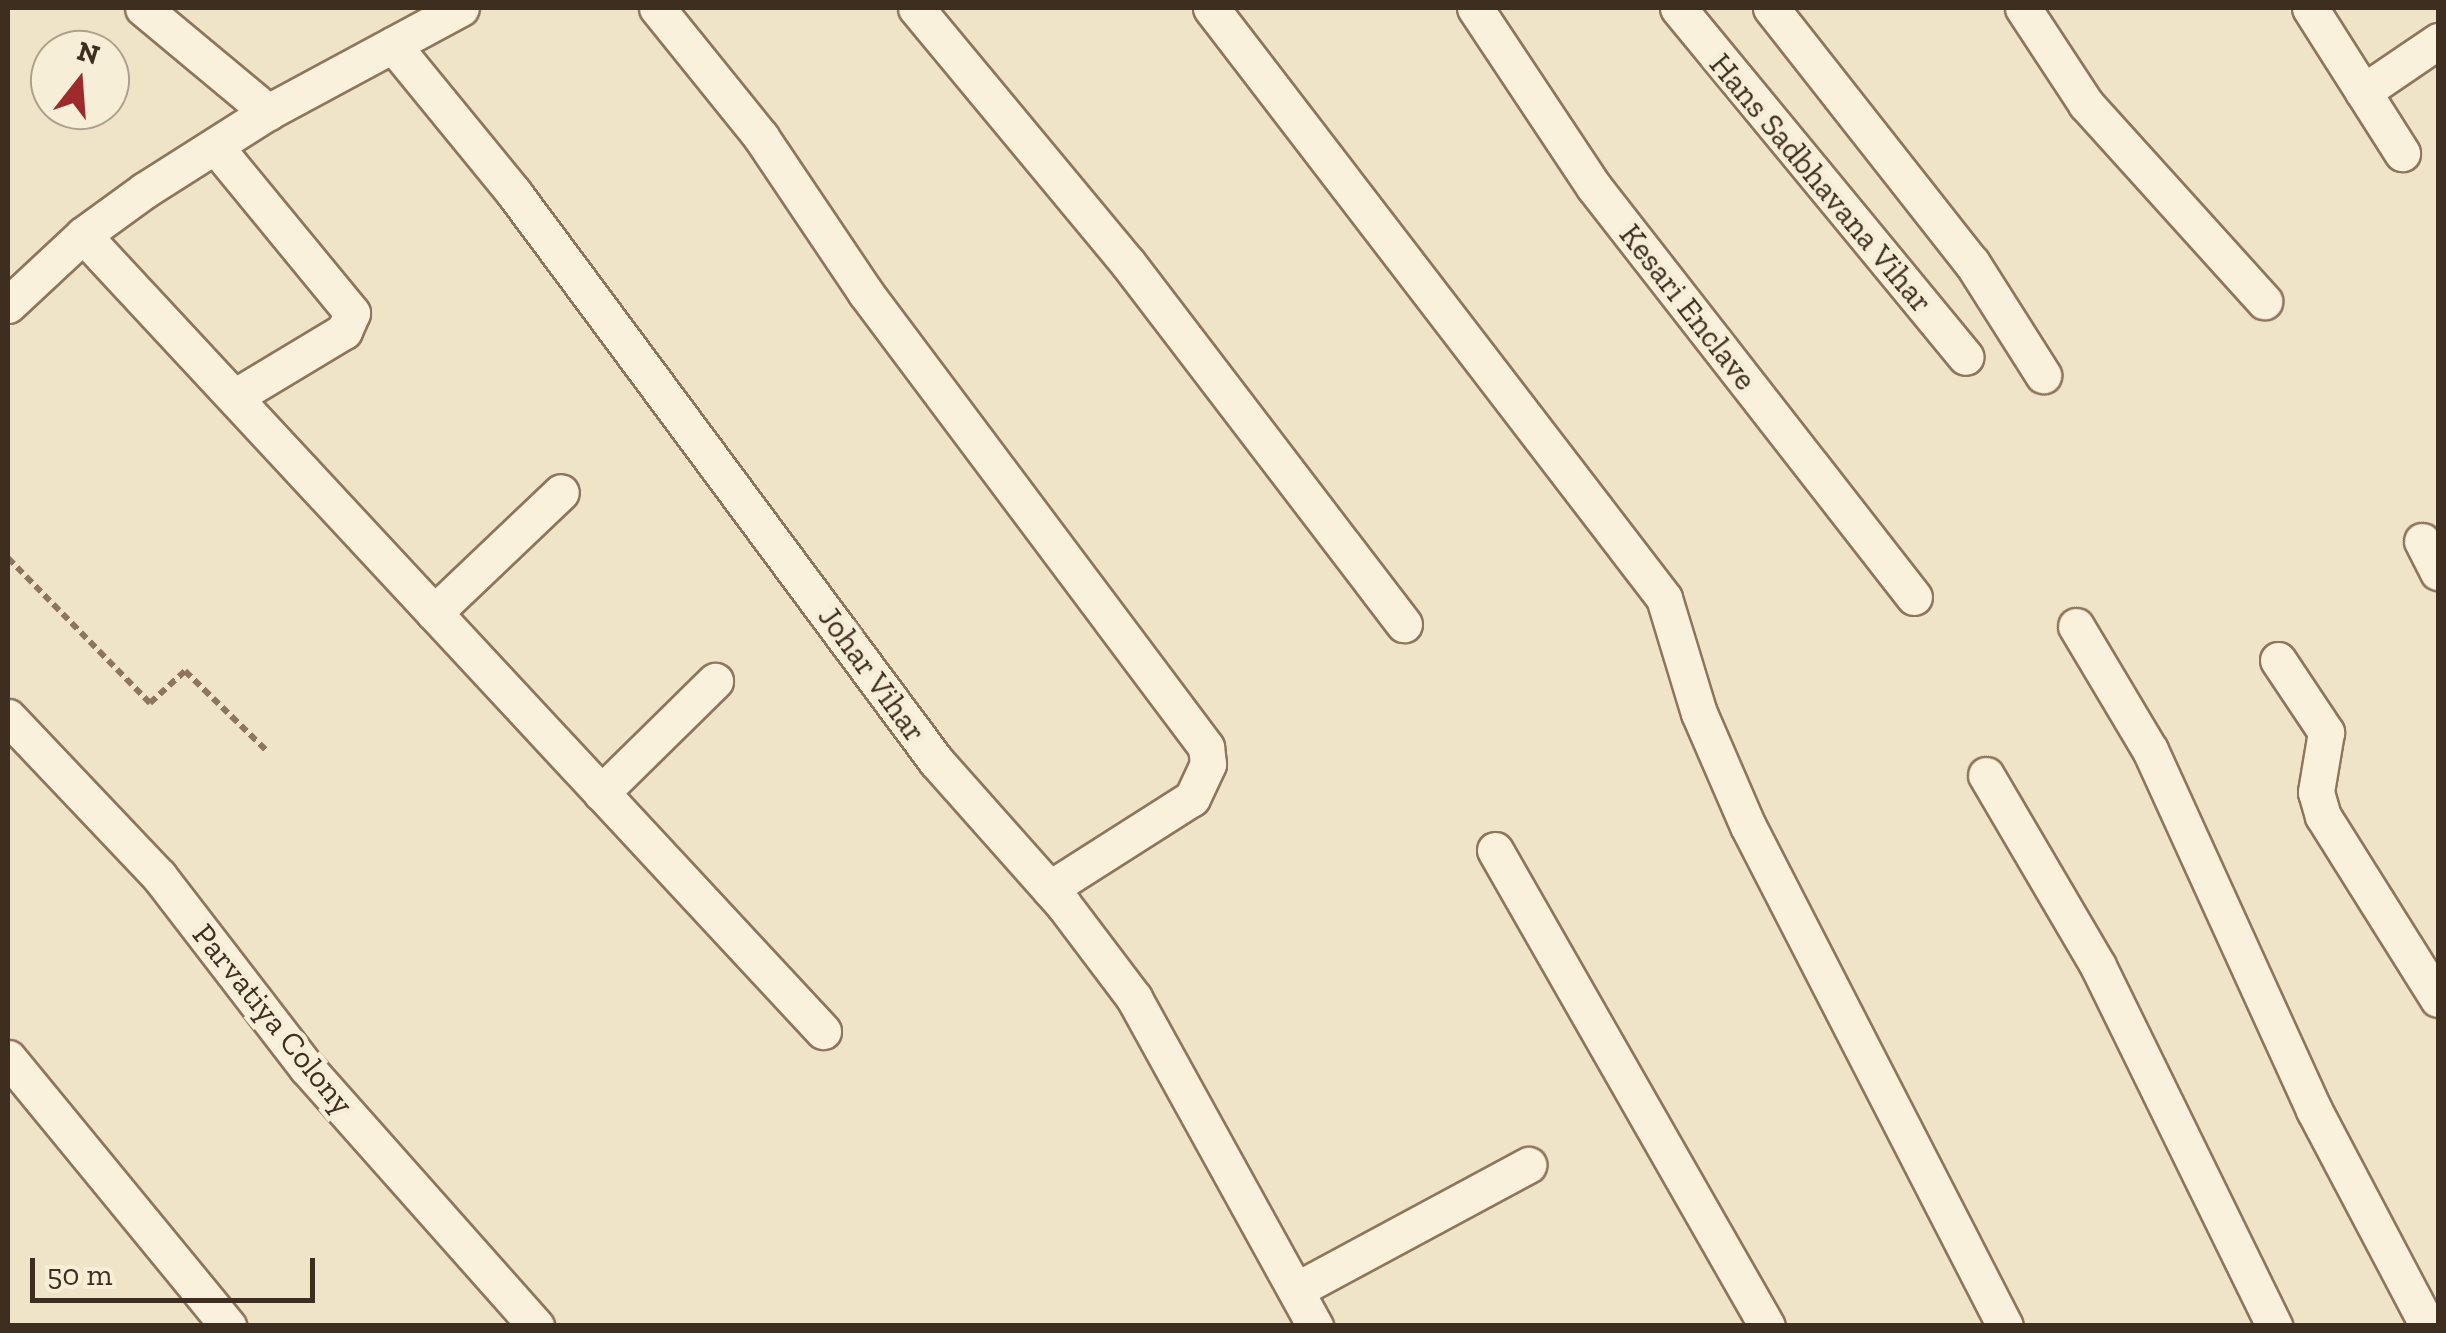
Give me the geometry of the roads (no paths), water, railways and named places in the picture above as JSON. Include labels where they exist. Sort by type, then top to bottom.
[{"type":"street","points":[[143,8],[268,112]]},
{"type":"street","points":[[14,288],[83,235],[268,112],[461,8]]},
{"type":"street","points":[[657,8],[761,137],[865,292],[1206,747],[1208,764],[1192,798],[1049,889]]},
{"type":"street","points":[[916,8],[1127,262],[1404,624]]},
{"type":"street","points":[[1211,8],[1664,598],[1699,713],[1748,826],[2005,1326]]},
{"type":"street","name":"Kesari Enclave","points":[[1475,8],[1594,187],[1914,597]]},
{"type":"street","name":"Hans Sadbhavana Vihar","points":[[1678,8],[1966,357]]},
{"type":"street","points":[[1771,8],[1972,263],[2043,375]]},
{"type":"street","points":[[2023,8],[2086,104],[2264,301]]},
{"type":"street","points":[[2310,8],[2402,153]]},
{"type":"street","points":[[2363,92],[2438,42]]},
{"type":"street","name":"Johar Vihar","points":[[393,45],[514,193],[936,762],[1049,889],[1134,998],[1315,1326]]},
{"type":"street","points":[[215,146],[352,313],[344,332],[234,397]]},
{"type":"street","points":[[83,235],[823,1032]]},
{"type":"street","points":[[434,612],[562,492]]},
{"type":"street","points":[[2422,540],[2438,572]]},
{"type":"street","points":[[2076,626],[2150,750],[2314,1110],[2428,1326]]},
{"type":"street","points":[[2278,660],[2326,732],[2316,792],[2323,816],[2438,999]]},
{"type":"street","points":[[601,793],[714,681]]},
{"type":"street","name":"Parvatiya Colony","points":[[8,716],[159,876],[308,1068],[536,1326]]},
{"type":"street","points":[[1986,776],[2098,966],[2274,1326]]},
{"type":"street","points":[[1495,850],[1767,1326]]},
{"type":"street","points":[[8,1058],[228,1326]]},
{"type":"street","points":[[1296,1290],[1528,1164]]}]
